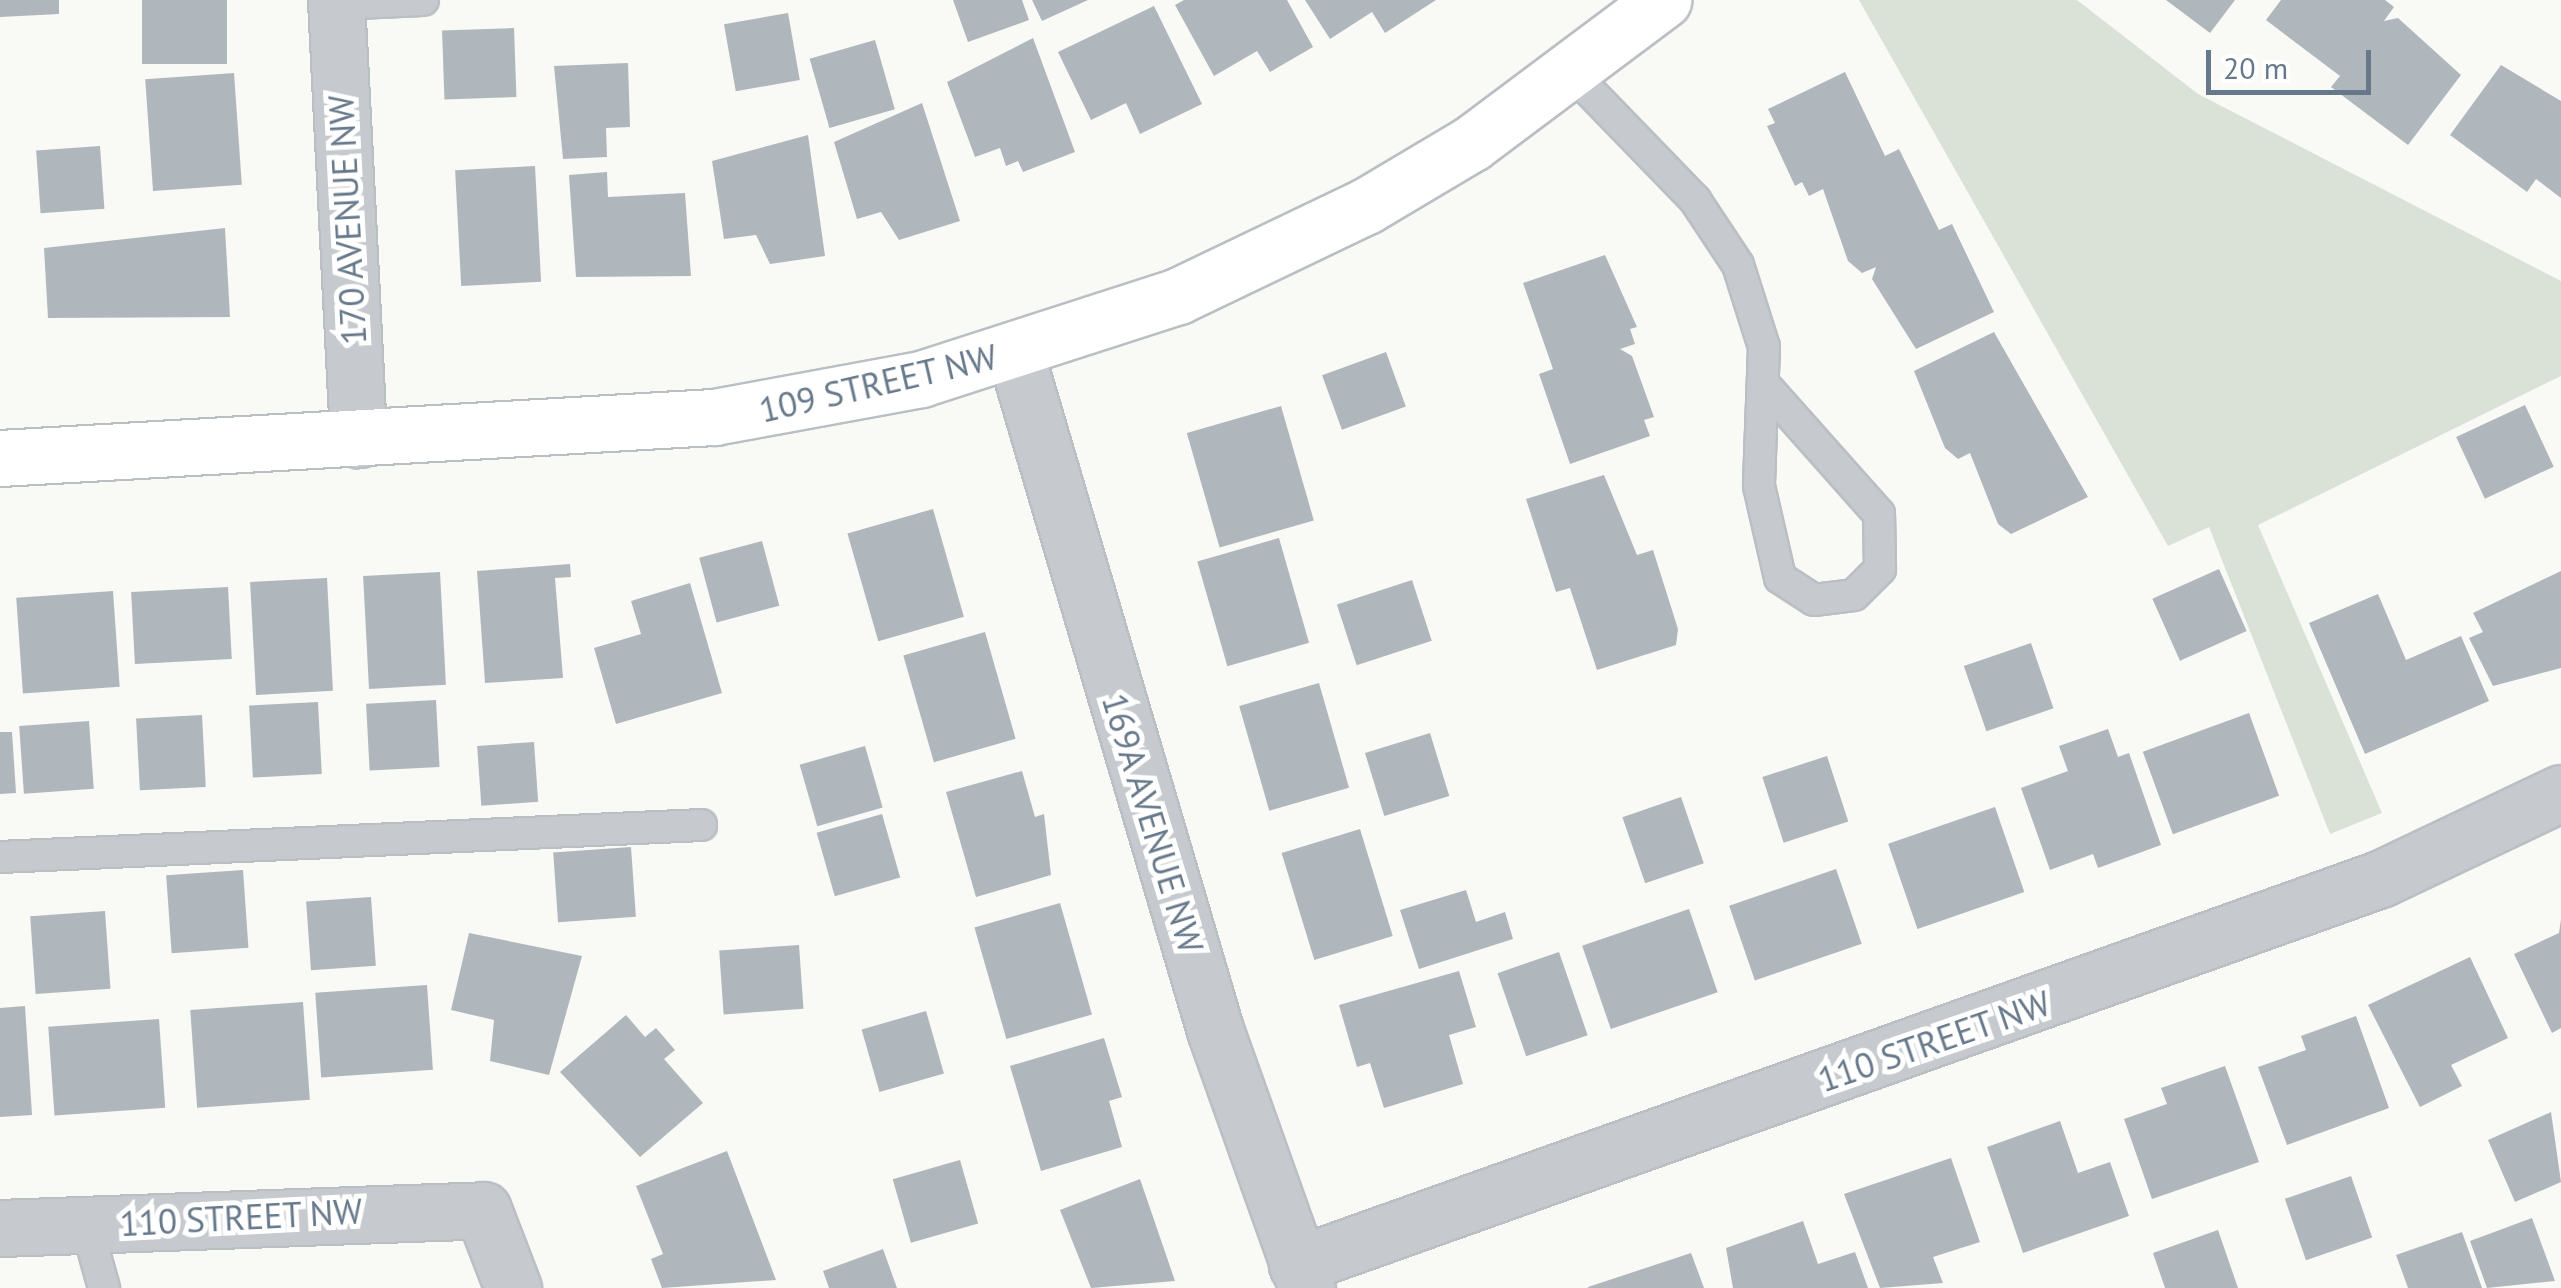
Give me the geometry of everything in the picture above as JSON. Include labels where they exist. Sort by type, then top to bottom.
[{"type":"street","name":"109 STREET NW","points":[[0,458],[714,417],[1015,352],[1257,262],[1472,144],[1572,73],[1662,0]]},
{"type":"street","name":"170 AVENUE NW","points":[[336,2],[358,440]]},
{"type":"street","name":"169A AVENUE NW","points":[[1015,352],[1209,1011],[1302,1276]]},
{"type":"street","name":"110 STREET NW","points":[[1302,1276],[2344,892],[2561,792]]},
{"type":"street","name":"110 STREET NW","points":[[0,1228],[483,1210],[513,1288]]},
{"type":"lane","points":[[336,2],[424,0]]},
{"type":"lane","points":[[1572,73],[1718,232],[1754,304],[1768,389],[1759,486],[1780,578],[1814,600],[1854,595],[1880,569],[1879,514],[1768,389]]},
{"type":"lane","points":[[0,857],[701,825]]},
{"type":"lane","points":[[87,1226],[104,1288]]},
{"type":"shaded area","points":[[1859,0],[2077,0],[2198,94],[2561,281],[2561,376],[2258,525],[2382,813],[2330,834],[2209,527],[2168,546]]},
{"type":"building","points":[[0,0],[59,0],[59,14],[0,17]]},
{"type":"building","points":[[142,0],[227,0],[227,64],[142,64]]},
{"type":"building","points":[[953,0],[1022,0],[1029,20],[968,42]]},
{"type":"building","points":[[1032,0],[1088,0],[1042,21]]},
{"type":"building","points":[[1184,0],[1287,0],[1313,47],[1270,72],[1257,51],[1214,76],[1175,5]]},
{"type":"building","points":[[1305,0],[1436,0],[1385,33],[1372,12],[1330,39]]},
{"type":"building","points":[[2166,0],[2235,0],[2210,33]]},
{"type":"building","points":[[2281,0],[2385,0],[2394,7],[2384,21],[2398,18],[2461,75],[2408,145],[2331,87],[2340,76],[2266,20]]},
{"type":"building","points":[[1154,6],[1202,104],[1140,134],[1126,103],[1091,120],[1058,52]]},
{"type":"building","points":[[788,13],[800,80],[736,91],[724,24]]},
{"type":"building","points":[[514,28],[516,97],[444,99],[442,31]]},
{"type":"building","points":[[1033,38],[1075,152],[1023,172],[1018,161],[1006,166],[1000,148],[975,157],[947,82]]},
{"type":"building","points":[[875,40],[895,109],[829,128],[810,59]]},
{"type":"building","points":[[628,63],[630,127],[606,128],[607,157],[563,159],[554,66]]},
{"type":"building","points":[[2501,65],[2561,101],[2561,198],[2536,179],[2527,192],[2450,135]]},
{"type":"building","points":[[1845,72],[1885,156],[1899,149],[1939,230],[1952,224],[1994,312],[1916,349],[1872,279],[1876,267],[1862,273],[1848,261],[1823,189],[1809,196],[1802,182],[1795,186],[1767,126],[1775,123],[1768,109]]},
{"type":"building","points":[[234,73],[242,185],[153,191],[145,79]]},
{"type":"building","points":[[922,103],[960,221],[899,240],[881,212],[857,219],[834,142]]},
{"type":"building","points":[[808,135],[825,256],[770,264],[756,235],[724,239],[712,161]]},
{"type":"building","points":[[100,146],[104,209],[41,213],[36,150]]},
{"type":"building","points":[[535,166],[541,282],[461,286],[455,170]]},
{"type":"building","points":[[607,172],[608,197],[685,193],[691,276],[576,277],[569,175]]},
{"type":"building","points":[[225,228],[230,317],[48,318],[44,248]]},
{"type":"building","points":[[1605,255],[1637,327],[1630,329],[1635,344],[1620,349],[1632,356],[1654,417],[1644,420],[1650,436],[1570,464],[1539,374],[1553,369],[1523,283]]},
{"type":"building","points":[[1994,332],[2088,497],[2011,534],[1998,524],[1970,453],[1958,459],[1945,448],[1914,371]]},
{"type":"building","points":[[1386,352],[1406,407],[1342,430],[1322,375]]},
{"type":"building","points":[[2525,405],[2554,467],[2485,499],[2456,437]]},
{"type":"building","points":[[1281,406],[1314,520],[1220,547],[1187,433]]},
{"type":"building","points":[[1604,475],[1637,555],[1653,550],[1678,629],[1676,645],[1597,670],[1570,588],[1556,592],[1526,499]]},
{"type":"building","points":[[933,509],[964,617],[878,641],[847,534]]},
{"type":"building","points":[[1279,538],[1309,643],[1227,666],[1197,561]]},
{"type":"building","points":[[762,541],[779,606],[717,623],[699,558]]},
{"type":"building","points":[[570,564],[571,577],[555,578],[563,678],[485,683],[477,571]]},
{"type":"building","points":[[2219,569],[2247,631],[2180,661],[2152,599]]},
{"type":"building","points":[[2561,571],[2561,668],[2493,686],[2469,638],[2483,632],[2473,613]]},
{"type":"building","points":[[440,572],[446,685],[369,689],[363,576]]},
{"type":"building","points":[[327,578],[333,691],[256,695],[250,582]]},
{"type":"building","points":[[1412,580],[1432,641],[1357,665],[1337,604]]},
{"type":"building","points":[[690,583],[722,693],[616,724],[594,648],[641,634],[631,601]]},
{"type":"building","points":[[228,587],[232,659],[135,664],[131,592]]},
{"type":"building","points":[[113,591],[120,687],[23,694],[16,598]]},
{"type":"building","points":[[2378,594],[2406,660],[2461,636],[2489,701],[2365,754],[2309,623]]},
{"type":"building","points":[[985,632],[1016,739],[934,762],[903,655]]},
{"type":"building","points":[[2031,643],[2053,708],[1986,731],[1964,666]]},
{"type":"building","points":[[1319,683],[1349,788],[1269,811],[1239,706]]},
{"type":"building","points":[[436,700],[440,767],[370,771],[366,704]]},
{"type":"building","points":[[318,702],[322,774],[253,778],[249,706]]},
{"type":"building","points":[[2249,713],[2279,796],[2173,834],[2143,752]]},
{"type":"building","points":[[202,715],[206,787],[140,790],[136,718]]},
{"type":"building","points":[[89,721],[94,789],[24,794],[19,726]]},
{"type":"building","points":[[2108,729],[2118,757],[2129,753],[2161,845],[2098,868],[2093,854],[2050,870],[2021,788],[2068,771],[2059,746]]},
{"type":"building","points":[[0,732],[12,732],[16,793],[0,794]]},
{"type":"building","points":[[1430,733],[1449,796],[1384,816],[1365,753]]},
{"type":"building","points":[[534,742],[538,802],[481,806],[477,746]]},
{"type":"building","points":[[865,746],[883,808],[817,826],[800,765]]},
{"type":"building","points":[[1827,756],[1848,822],[1784,843],[1762,777]]},
{"type":"building","points":[[1022,771],[1035,817],[1044,814],[1051,875],[976,897],[946,792]]},
{"type":"building","points":[[1681,797],[1704,863],[1645,883],[1622,817]]},
{"type":"building","points":[[1995,807],[2024,892],[1917,929],[1888,844]]},
{"type":"building","points":[[882,814],[900,877],[835,896],[817,833]]},
{"type":"building","points":[[1360,829],[1393,936],[1314,960],[1282,853]]},
{"type":"building","points":[[631,847],[636,917],[558,922],[553,852]]},
{"type":"building","points":[[1836,869],[1862,944],[1755,980],[1729,906]]},
{"type":"building","points":[[243,870],[248,948],[172,953],[166,875]]},
{"type":"building","points":[[1466,890],[1476,922],[1505,912],[1513,939],[1419,969],[1400,910]]},
{"type":"building","points":[[371,897],[376,966],[311,970],[306,902]]},
{"type":"building","points":[[1060,903],[1092,1015],[1006,1039],[974,928]]},
{"type":"building","points":[[1689,909],[1718,992],[1611,1029],[1582,946]]},
{"type":"building","points":[[105,911],[110,989],[36,994],[30,916]]},
{"type":"building","points":[[2561,919],[2561,1028],[2552,1033],[2514,954],[2559,933]]},
{"type":"building","points":[[469,933],[582,956],[549,1075],[490,1061],[494,1020],[451,1010]]},
{"type":"building","points":[[799,945],[803,1009],[724,1014],[719,951]]},
{"type":"building","points":[[1559,952],[1588,1035],[1526,1056],[1498,973]]},
{"type":"building","points":[[2470,957],[2508,1038],[2451,1065],[2462,1086],[2420,1107],[2368,1005]]},
{"type":"building","points":[[1459,971],[1476,1027],[1449,1035],[1463,1084],[1384,1108],[1370,1063],[1357,1067],[1339,1005]]},
{"type":"building","points":[[427,985],[433,1070],[321,1078],[315,993]]},
{"type":"building","points":[[303,1002],[310,1100],[197,1108],[190,1010]]},
{"type":"building","points":[[25,1006],[32,1115],[0,1117],[0,1008]]},
{"type":"building","points":[[926,1011],[944,1073],[880,1092],[862,1029]]},
{"type":"building","points":[[626,1015],[645,1037],[656,1028],[675,1050],[664,1059],[703,1103],[640,1157],[560,1072]]},
{"type":"building","points":[[2356,1016],[2389,1108],[2287,1145],[2258,1067],[2306,1050],[2301,1036]]},
{"type":"building","points":[[159,1019],[165,1108],[54,1116],[48,1027]]},
{"type":"building","points":[[1104,1038],[1122,1097],[1109,1101],[1122,1147],[1041,1171],[1010,1066]]},
{"type":"building","points":[[2225,1066],[2259,1162],[2152,1199],[2124,1119],[2167,1104],[2161,1088]]},
{"type":"building","points":[[2551,1112],[2561,1182],[2515,1202],[2488,1140]]},
{"type":"building","points":[[2060,1121],[2078,1173],[2110,1162],[2129,1216],[2023,1253],[1987,1147]]},
{"type":"building","points":[[727,1151],[776,1280],[662,1288],[651,1259],[663,1254],[636,1186]]},
{"type":"building","points":[[1951,1158],[1980,1242],[1933,1257],[1943,1283],[1880,1288],[1844,1194]]},
{"type":"building","points":[[960,1160],[978,1223],[911,1243],[893,1179]]},
{"type":"building","points":[[2351,1176],[2372,1237],[2306,1260],[2285,1199]]},
{"type":"building","points":[[1140,1179],[1175,1281],[1091,1288],[1060,1210]]},
{"type":"building","points":[[2532,1218],[2555,1281],[2487,1288],[2470,1241]]},
{"type":"building","points":[[1803,1221],[1818,1264],[1855,1252],[1868,1288],[1733,1288],[1726,1248]]},
{"type":"building","points":[[2218,1230],[2238,1288],[2165,1288],[2153,1253]]},
{"type":"building","points":[[2462,1232],[2482,1288],[2408,1288],[2396,1255]]},
{"type":"building","points":[[883,1249],[897,1288],[829,1288],[823,1271]]},
{"type":"building","points":[[1691,1253],[1704,1288],[1588,1288],[1588,1287]]}]
